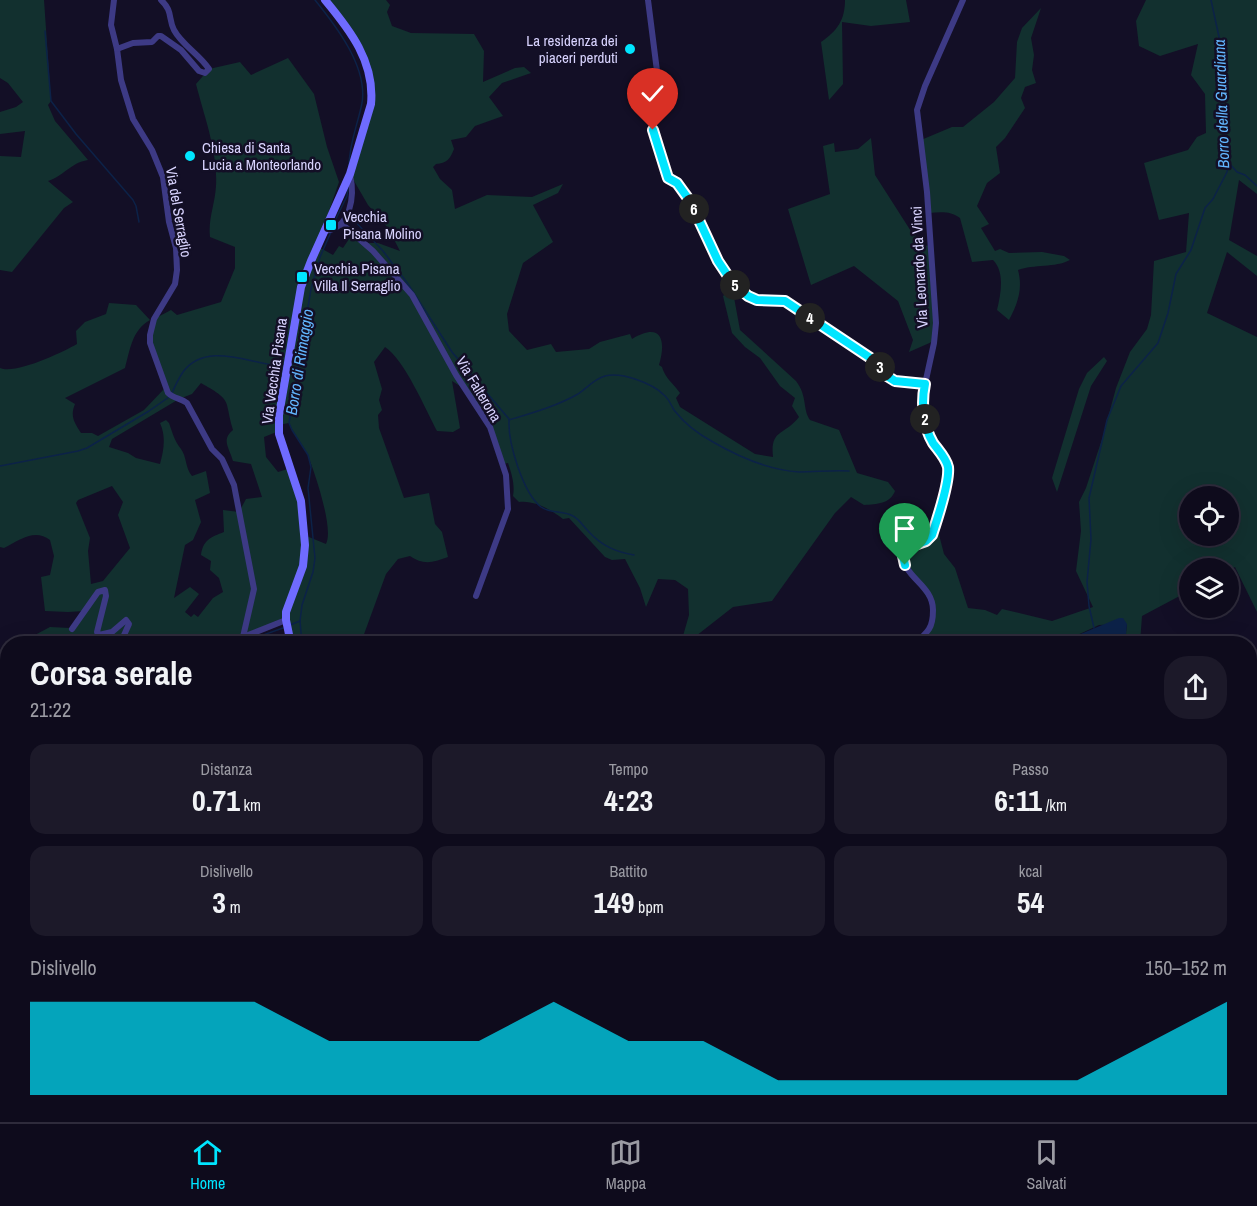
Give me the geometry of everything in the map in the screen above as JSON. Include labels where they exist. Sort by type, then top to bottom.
[{"type":"main road","name":"Via Vecchia Pisana","points":[[289,636],[286,621],[289,603],[303,566],[305,545],[301,501],[278,425],[299,297],[311,261],[350,174],[371,104],[371,81],[360,48],[325,0]]},
{"type":"street","name":"Via del Serraglio","points":[[114,0],[111,25],[121,80],[130,110],[152,150],[163,177],[169,222],[175,238],[177,270],[175,284],[154,319],[150,343],[171,395],[187,403],[212,449],[222,459],[234,485],[254,589],[243,636]]},
{"type":"street","points":[[117,49],[133,43],[152,42],[161,36],[181,50],[200,71],[205,73],[209,69],[175,32],[170,10],[161,0]]},
{"type":"street","points":[[648,0],[657,71],[651,111],[652,120],[668,178],[677,183],[690,201],[718,261],[732,282],[748,296],[757,300],[785,301],[872,359],[887,376],[895,381],[925,384]]},
{"type":"street","name":"Via Leonardo da Vinci","points":[[924,636],[933,619],[931,595],[913,577],[905,565],[903,552],[906,548],[926,541],[932,535],[948,472],[946,460],[926,426],[922,398],[936,323],[927,192],[917,110],[925,86],[963,0]]},
{"type":"street","name":"Via Vecchia Pisana","points":[[342,224],[352,200],[353,186],[350,174]]},
{"type":"street","points":[[324,231],[335,229],[342,224]]},
{"type":"street","name":"Via Falterona","points":[[342,224],[373,251],[412,295],[456,375],[490,427],[506,475],[508,509],[476,596]]},
{"type":"street","points":[[72,629],[98,592],[105,590],[106,596],[97,632],[99,635],[112,632],[126,620],[129,628],[124,636]]},
{"type":"street","points":[[246,636],[286,621]]},
{"type":"green space","points":[[0,0],[44,0],[51,101],[48,105],[55,121],[88,160],[76,164],[48,181],[73,202],[64,208],[12,272],[0,270],[0,156],[21,157],[25,131],[0,134],[0,112],[23,102],[8,83],[0,78]]},
{"type":"green space","points":[[325,0],[386,0],[390,5],[387,12],[392,26],[411,33],[474,34],[484,51],[483,82],[515,68],[524,67],[531,73],[502,83],[489,97],[503,116],[475,126],[466,137],[451,140],[454,149],[449,158],[433,167],[440,179],[452,190],[455,209],[487,195],[532,197],[563,184],[558,193],[533,205],[553,242],[523,263],[507,314],[509,331],[527,350],[551,344],[556,352],[589,349],[600,342],[630,334],[632,339],[649,332],[655,333],[661,340],[662,347],[659,365],[680,393],[676,398],[680,407],[755,454],[773,457],[776,437],[799,417],[792,406],[795,398],[780,386],[760,358],[732,333],[723,296],[728,292],[733,292],[740,330],[796,381],[802,392],[810,420],[839,430],[857,473],[888,482],[895,491],[890,499],[864,505],[851,497],[835,513],[772,601],[733,607],[696,636],[683,636],[689,615],[688,589],[675,580],[658,579],[646,607],[640,588],[625,559],[612,560],[605,557],[569,518],[563,519],[537,504],[519,502],[513,496],[513,480],[508,463],[503,464],[487,419],[460,386],[452,381],[460,428],[453,432],[437,431],[407,373],[385,347],[374,362],[382,389],[379,400],[382,410],[378,415],[379,428],[404,498],[429,493],[435,524],[442,532],[448,557],[428,562],[419,561],[410,556],[398,559],[386,574],[363,636],[289,636],[286,621],[253,632],[254,636],[35,635],[50,627],[70,628],[84,611],[45,611],[41,577],[50,575],[54,556],[50,540],[33,535],[4,548],[0,547],[0,368],[27,366],[77,344],[76,331],[85,322],[106,314],[109,303],[136,305],[150,320],[135,335],[125,368],[65,398],[75,404],[74,419],[81,433],[92,433],[98,436],[144,410],[165,388],[150,343],[154,319],[171,310],[177,315],[221,302],[235,268],[235,247],[210,237],[215,193],[215,160],[196,84],[209,69],[240,62],[251,75],[288,58],[314,94],[327,147],[339,182],[317,246],[333,255],[339,246],[343,248],[355,235],[365,243],[378,243],[400,251],[388,228],[368,205],[350,174],[371,104],[365,60]],"holes":[[[201,383],[226,401],[233,430],[227,437],[227,444],[233,461],[251,464],[262,497],[246,499],[239,512],[223,510],[224,532],[206,542],[201,555],[211,561],[210,570],[219,578],[223,592],[213,598],[198,617],[194,614],[191,617],[185,612],[199,594],[190,587],[174,598],[185,545],[193,540],[201,522],[195,500],[210,493],[206,471],[192,476],[183,452],[166,420],[160,423],[164,443],[160,464],[136,458],[109,447],[112,439],[179,399],[192,394]],[[289,423],[304,447],[319,487],[328,526],[326,544],[304,535],[291,468],[278,472],[266,457],[264,437],[279,431],[278,425]],[[112,486],[123,502],[118,515],[130,548],[103,581],[91,584],[88,551],[90,538],[76,503],[78,500]]]},
{"type":"green space","points":[[845,0],[906,0],[910,22],[871,26],[842,22],[843,84],[829,100],[821,42],[832,34],[839,24],[844,13]]},
{"type":"green space","points":[[1146,0],[1257,0],[1257,194],[1239,180],[1229,240],[1257,256],[1257,276],[1227,252],[1207,313],[1257,337],[1257,612],[1239,575],[1239,558],[1179,558],[1179,596],[1142,616],[1141,636],[1126,636],[1127,624],[1099,625],[1075,636],[923,636],[930,628],[933,606],[913,577],[903,552],[925,541],[936,523],[944,554],[955,568],[968,608],[985,610],[997,615],[1002,609],[1052,621],[1093,607],[1076,571],[1081,531],[1079,502],[1086,488],[1116,388],[1130,352],[1147,329],[1151,315],[1154,261],[1186,252],[1189,213],[1159,220],[1144,163],[1188,150],[1197,137],[1206,133],[1205,94],[1191,75],[1198,44],[1160,56],[1139,46],[1136,21]]},
{"type":"green space","points":[[1041,8],[1031,38],[1034,55],[1032,70],[1036,83],[1025,87],[1021,98],[1025,108],[1005,138],[996,147],[1000,173],[987,183],[977,206],[989,224],[981,228],[995,251],[1000,249],[1009,253],[1042,252],[1064,256],[1070,260],[1018,270],[1019,296],[1009,320],[997,310],[1001,277],[997,265],[993,260],[972,262],[960,218],[949,213],[929,213],[921,140],[952,127],[963,127],[994,102],[1015,78],[1017,42],[1022,28]]},
{"type":"green space","points":[[871,138],[875,175],[914,236],[916,235],[918,247],[931,245],[934,341],[909,352],[913,340],[898,301],[854,266],[811,285],[788,209],[830,194],[823,146],[834,143],[835,152],[858,149]]},
{"type":"green space","points":[[1104,357],[1107,361],[1091,386],[1057,492],[1052,478],[1079,389],[1087,373]]},
{"type":"water","points":[[1119,618],[1123,618],[1127,624],[1126,636],[1076,636]]},
{"type":"waterway","name":"Borro di Rimaggio","points":[[315,0],[349,48],[363,89],[349,166]]},
{"type":"waterway","name":"Borro della Guardiana","points":[[1094,628],[1087,582],[1091,539],[1089,498],[1107,420],[1121,386],[1158,343],[1168,313],[1176,274],[1191,250],[1205,208],[1213,199],[1227,172],[1221,90],[1221,46],[1211,0]]},
{"type":"waterway","points":[[45,31],[51,101],[133,200],[139,222]]},
{"type":"waterway","points":[[1228,162],[1237,172],[1245,175],[1257,186]]},
{"type":"waterway","name":"Borro di Rimaggio","points":[[333,225],[347,196],[348,188]]},
{"type":"waterway","points":[[350,216],[383,251],[408,284],[452,352],[509,419]]},
{"type":"waterway","name":"Borro di Rimaggio","points":[[301,636],[302,605],[313,572],[315,558],[308,488],[311,467],[308,455],[289,423],[311,289],[320,257],[331,232]]},
{"type":"waterway","points":[[172,393],[183,372],[204,357],[230,357],[283,366]]},
{"type":"waterway","points":[[509,420],[570,398],[601,377],[620,376],[636,379],[652,386],[667,398],[678,415],[692,428],[707,439],[743,458],[787,471],[849,471]]},
{"type":"waterway","points":[[0,466],[87,448],[169,397]]},
{"type":"waterway","points":[[509,421],[511,442],[518,467],[534,500],[545,509],[575,517],[594,537],[610,548],[634,555]]},
{"type":"waterway","points":[[290,625],[300,621]]},
{"type":"waterway","points":[[260,636],[283,628]]},
{"type":"place","name":"La residenza dei piaceri perduti","points":[[630,49]]},
{"type":"place","name":"Chiesa di Santa Lucia a Monteorlando","points":[[190,156]]},
{"type":"place","name":"Vecchia Pisana Molino","points":[[331,225]]},
{"type":"place","name":"Vecchia Pisana Villa Il Serraglio","points":[[302,277]]},
{"type":"route","points":[[653,130],[668,178],[681,187],[690,201],[718,261],[732,282],[748,296],[757,300],[785,301],[872,359],[887,376],[895,381],[925,384],[922,398],[928,434],[946,460],[948,472],[932,535],[926,541],[906,548],[903,552],[905,565]]}]
